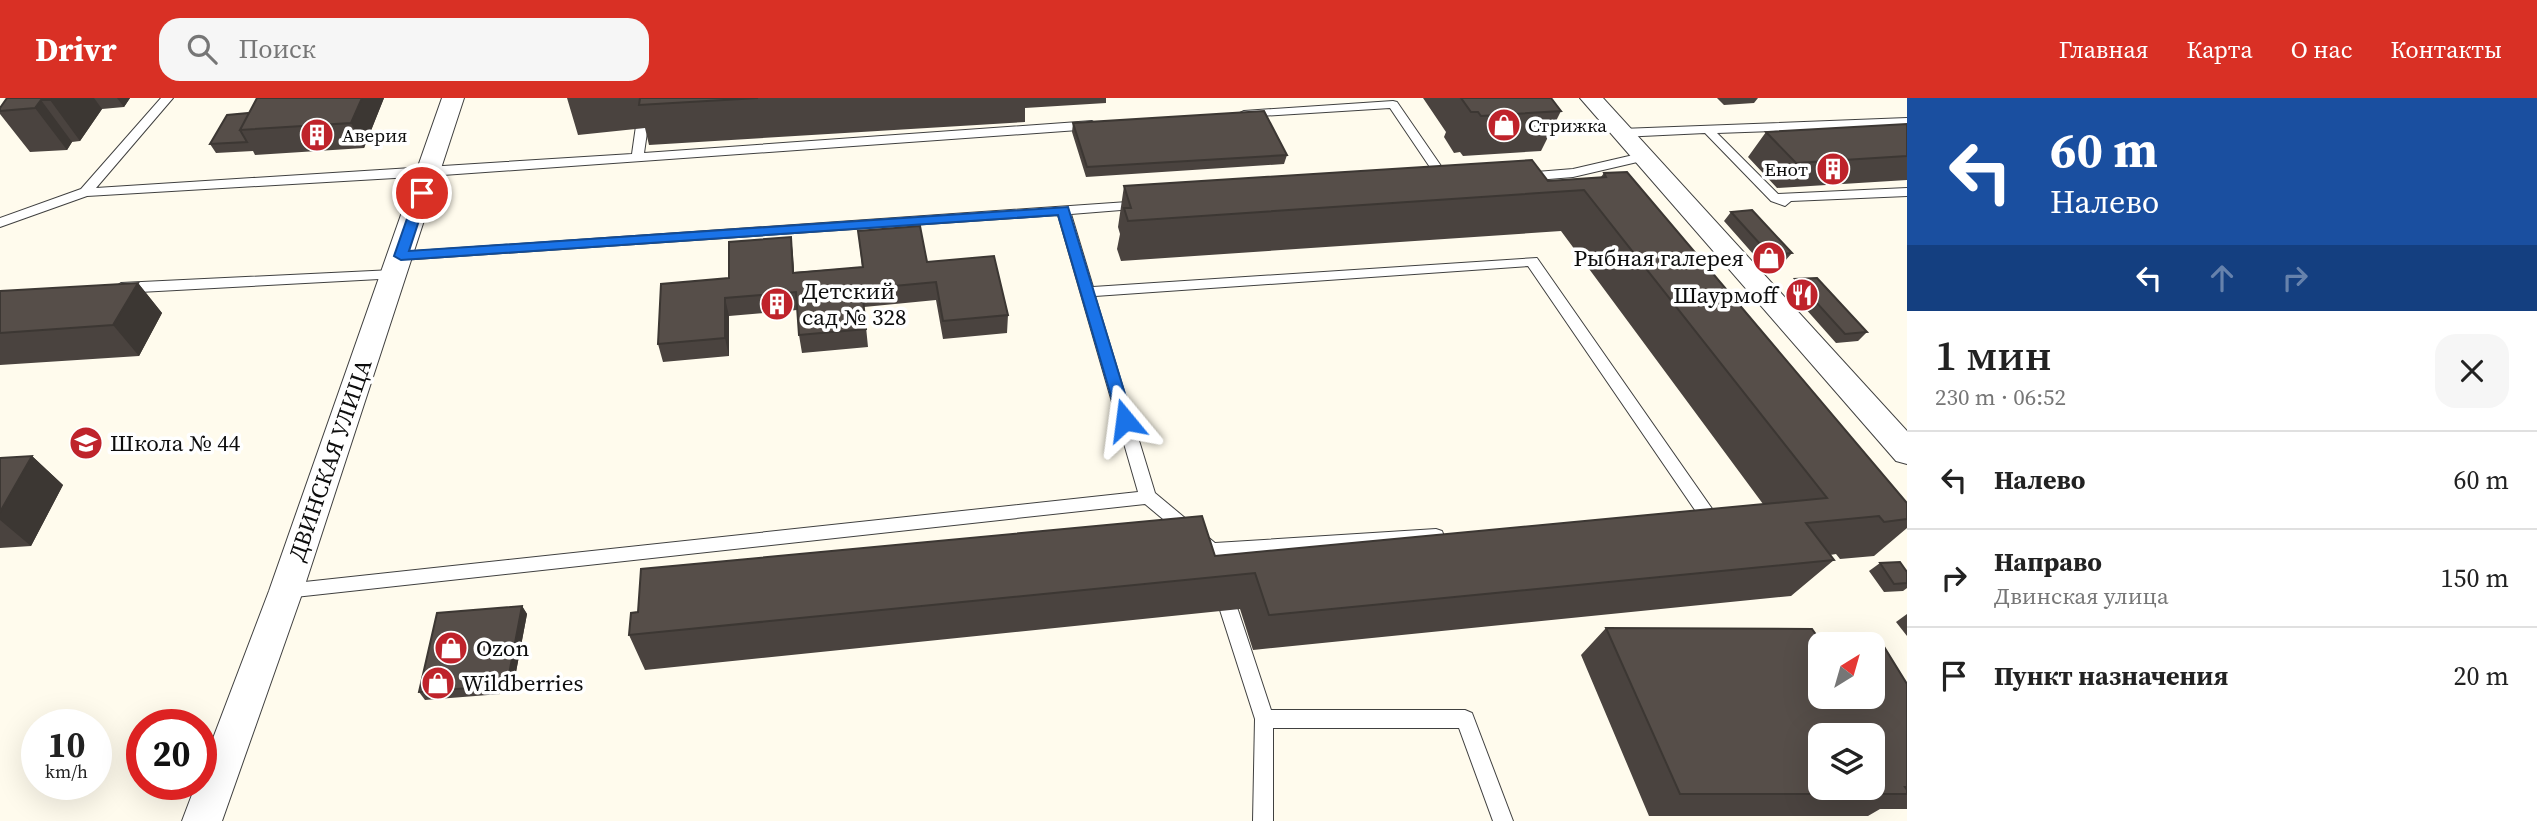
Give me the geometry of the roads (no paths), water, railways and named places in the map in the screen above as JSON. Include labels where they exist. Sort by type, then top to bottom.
[{"type":"street","name":"ДВИНСКАЯ УЛИЦА","points":[[202,821],[286,591],[453,98]]},
{"type":"street","points":[[1591,98],[1907,452]]},
{"type":"lane","points":[[85,192],[167,98]]},
{"type":"lane","points":[[1228,115],[1394,101],[1446,182]]},
{"type":"lane","points":[[638,156],[645,102],[658,106]]},
{"type":"lane","points":[[1621,133],[1907,122]]},
{"type":"lane","points":[[0,223],[85,192],[429,172],[1105,124]]},
{"type":"lane","points":[[1708,130],[1776,198],[1789,204]]},
{"type":"lane","points":[[1510,178],[1573,173],[1642,157]]},
{"type":"lane","points":[[1776,198],[1907,192]]},
{"type":"lane","points":[[106,289],[1159,203]]},
{"type":"lane","points":[[1063,210],[1148,497],[1212,550],[1218,570]]},
{"type":"lane","points":[[1087,292],[1532,261],[1709,518],[1681,520]]},
{"type":"lane","points":[[286,591],[1148,497]]},
{"type":"lane","points":[[1212,550],[1447,535]]},
{"type":"lane","points":[[1229,610],[1264,719],[1263,821]]},
{"type":"lane","points":[[1264,719],[1465,719],[1503,821]]},
{"type":"place","name":"Стрижка","points":[[1504,125]]},
{"type":"place","name":"Аверия","points":[[317,135]]},
{"type":"place","name":"Енот","points":[[1833,169]]},
{"type":"place","name":"Рыбная галерея","points":[[1769,258]]},
{"type":"place","name":"Шаурмоff","points":[[1802,295]]},
{"type":"place","name":"Детский сад № 328","points":[[777,304]]},
{"type":"place","name":"Школа № 44","points":[[86,443]]},
{"type":"place","name":"Ozon","points":[[451,648]]},
{"type":"place","name":"Wildberries","points":[[438,683]]}]
